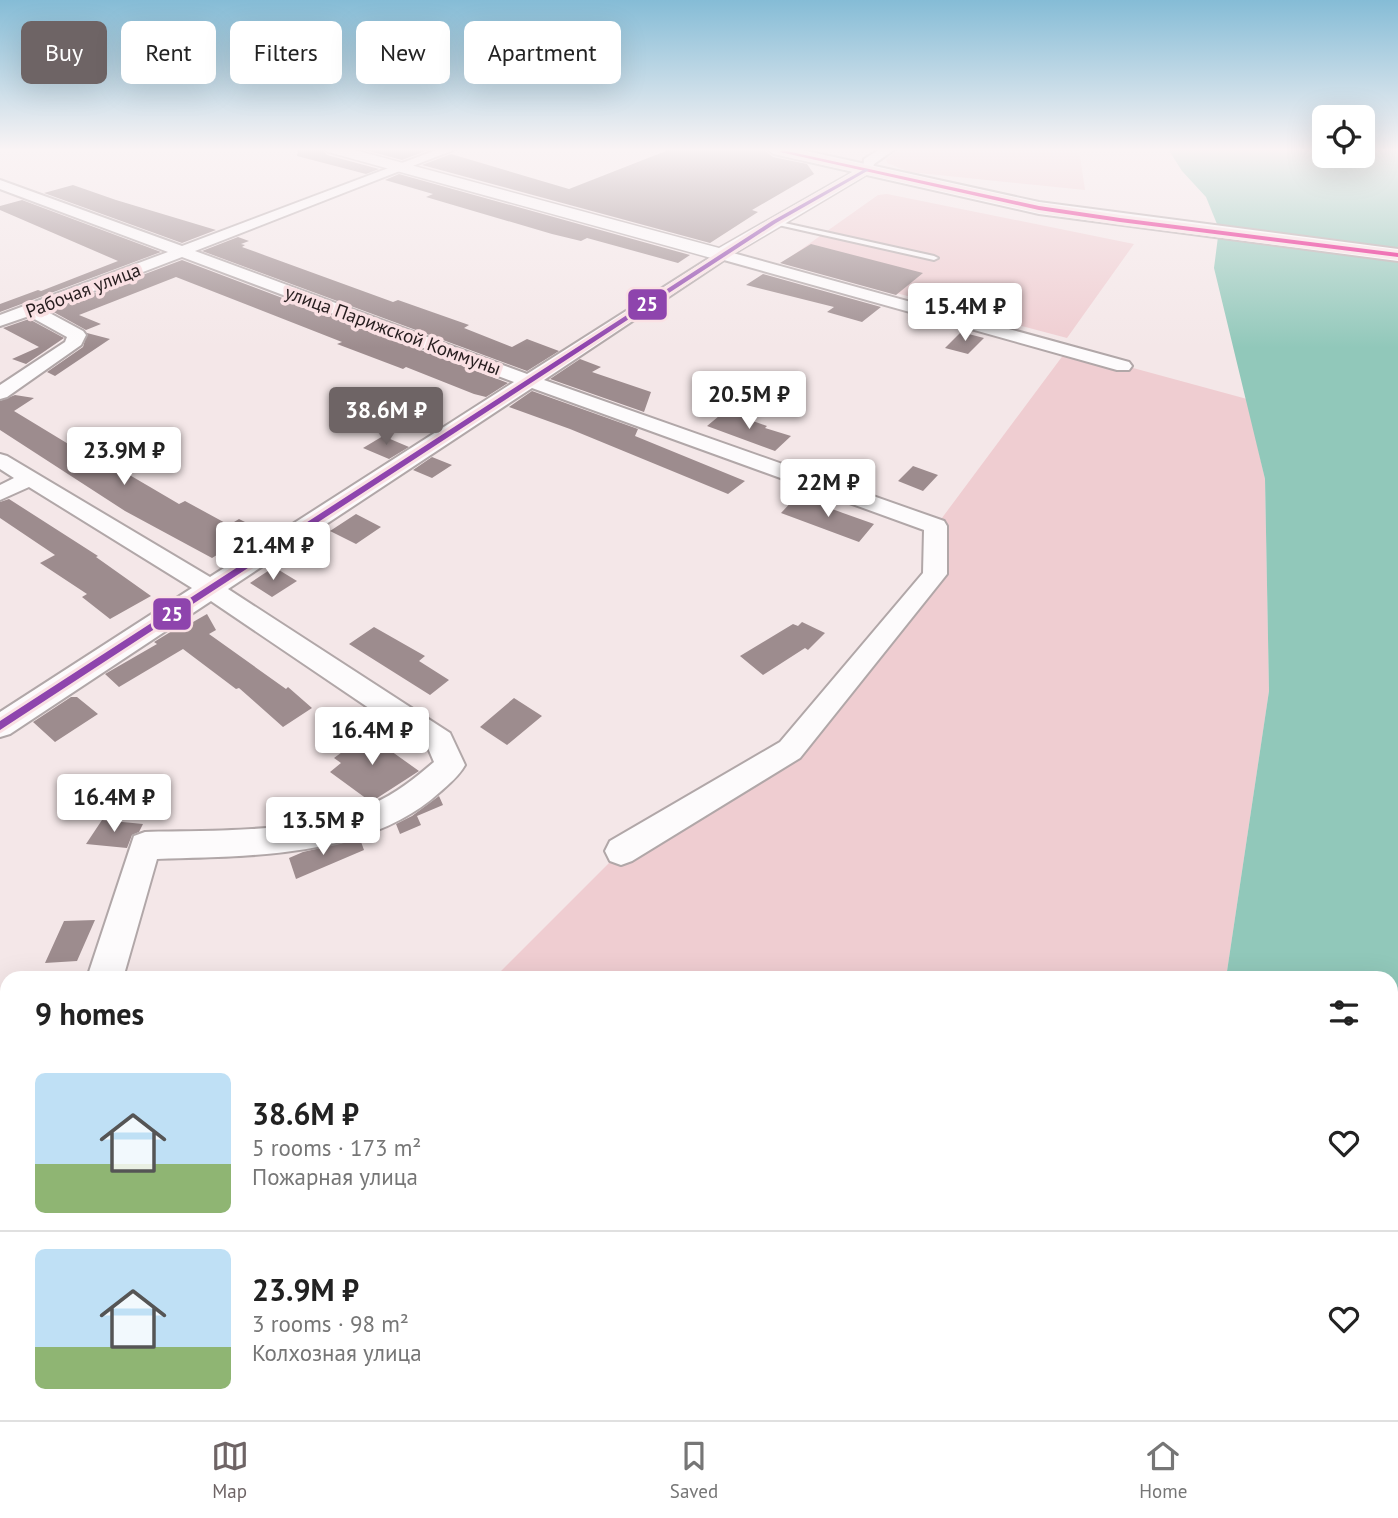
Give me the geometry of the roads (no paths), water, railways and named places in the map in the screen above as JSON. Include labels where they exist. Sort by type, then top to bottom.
[{"type":"main road","points":[[1091,215],[1398,255]]},
{"type":"street","name":"улица Парижской Коммуны","points":[[85,215],[527,380],[936,526],[934,574],[790,750],[621,851]]},
{"type":"street","name":"Рабочая улица","points":[[0,321],[278,215]]},
{"type":"street","points":[[577,215],[1124,366]]},
{"type":"street","points":[[0,726],[527,380],[786,215]]},
{"type":"street","points":[[0,393],[72,345],[78,335],[31,310]]},
{"type":"street","points":[[0,460],[211,589],[440,741],[450,765],[434,782],[375,818],[293,839],[145,846],[107,971]]},
{"type":"street","points":[[0,493],[29,480]]},
{"type":"lane","points":[[774,222],[934,258]]}]
